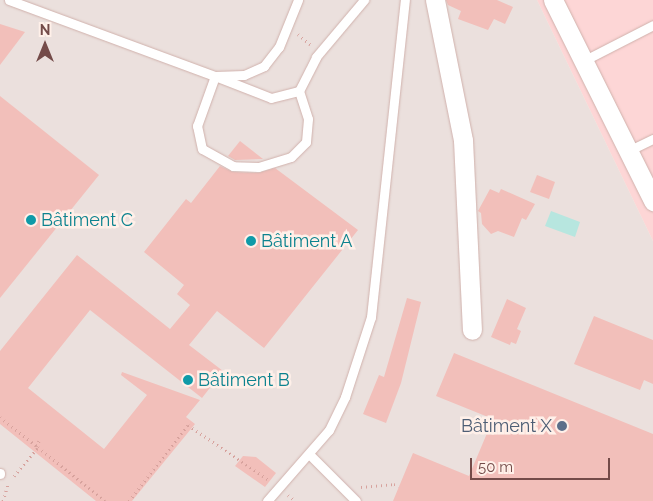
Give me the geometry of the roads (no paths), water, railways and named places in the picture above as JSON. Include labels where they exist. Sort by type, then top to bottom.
[{"type":"street","points":[[435,0],[463,140],[472,330]]},
{"type":"street","points":[[552,0],[653,201]]},
{"type":"lane","points":[[9,0],[271,98],[299,90]]},
{"type":"lane","points":[[215,76],[244,75],[264,66],[279,47],[289,28],[298,0]]},
{"type":"lane","points":[[215,76],[197,126],[202,150],[232,166],[258,167],[291,157],[306,142],[308,119],[299,90],[316,56],[364,0]]},
{"type":"lane","points":[[267,501],[310,455],[329,430],[345,397],[371,317],[405,0]]},
{"type":"lane","points":[[583,61],[653,25]]},
{"type":"lane","points":[[628,151],[653,139]]},
{"type":"lane","points":[[310,455],[354,499]]},
{"type":"water","points":[[551,211],[580,222],[575,237],[545,226]]},
{"type":"place","name":"Bâtiment C","points":[[31,220]]},
{"type":"place","name":"Bâtiment A","points":[[251,241]]},
{"type":"place","name":"Bâtiment B","points":[[188,380]]},
{"type":"place","name":"Bâtiment X","points":[[562,426]]}]
